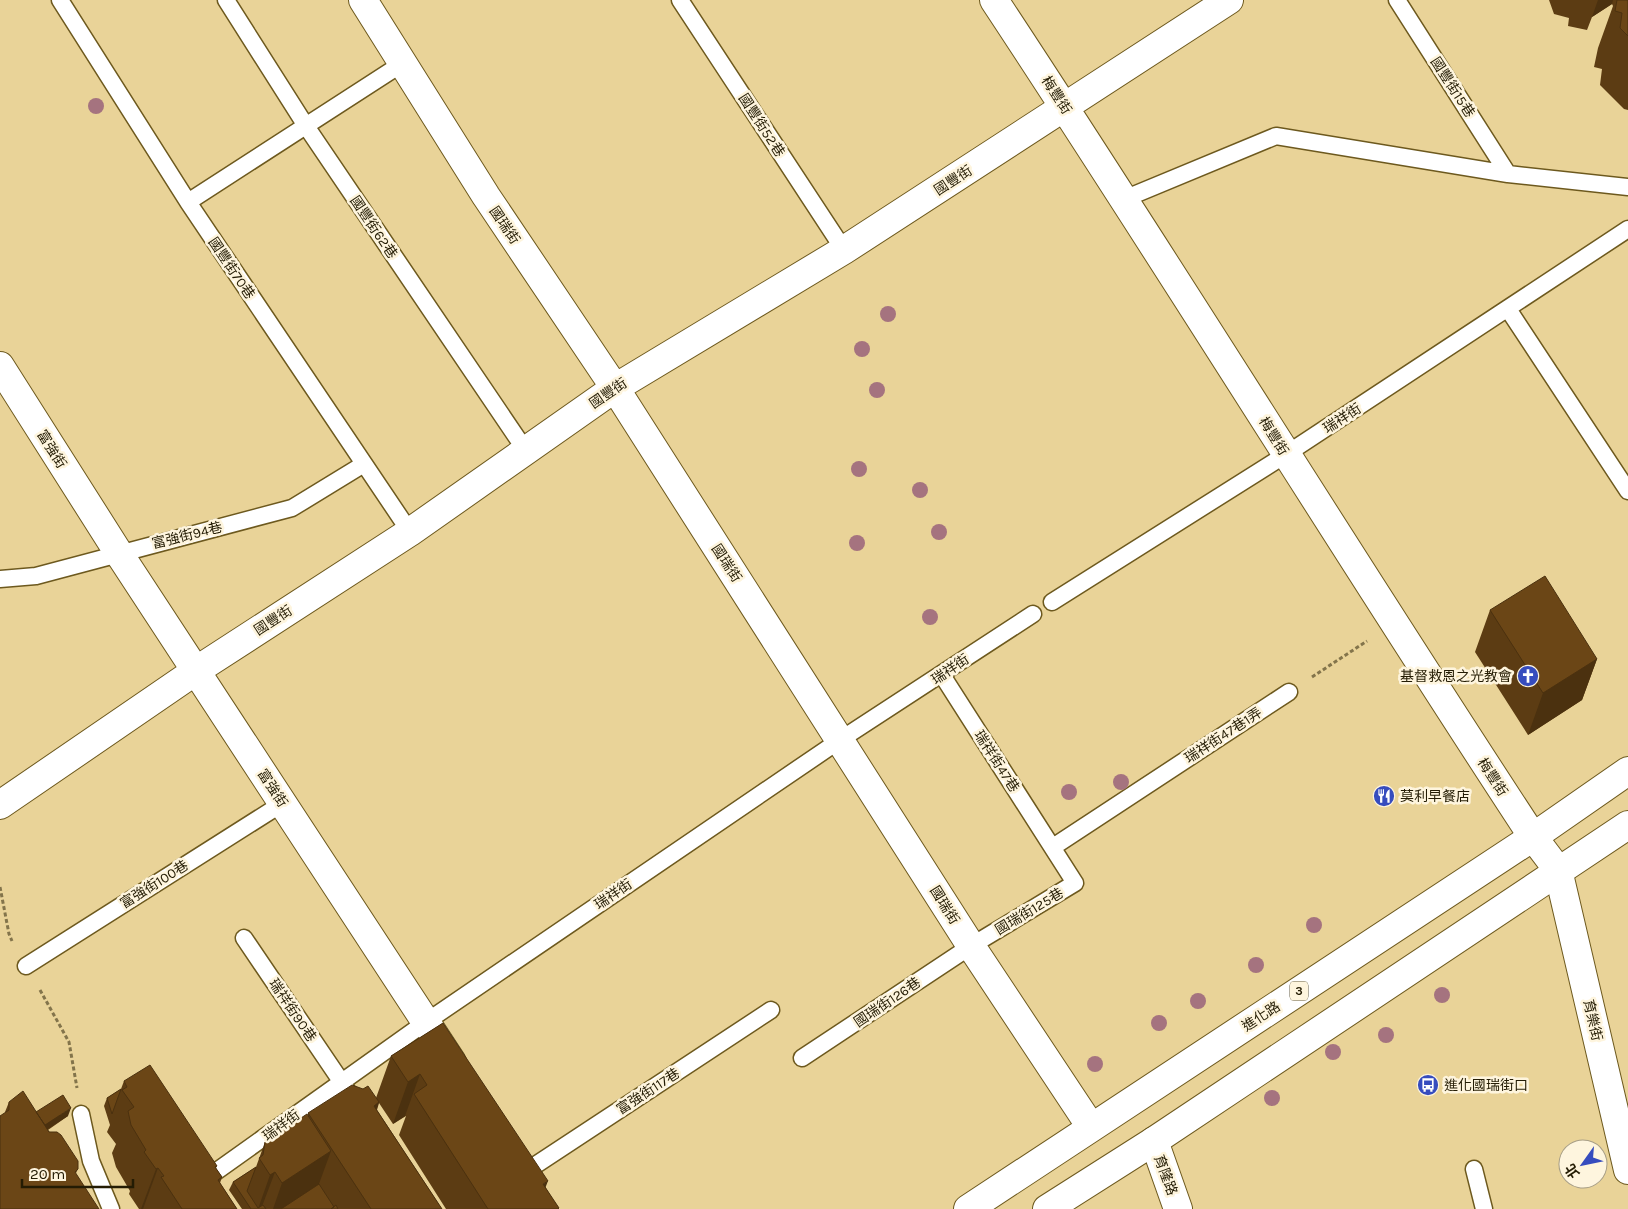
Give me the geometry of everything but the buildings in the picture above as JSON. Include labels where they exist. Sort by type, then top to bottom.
[{"type":"street","name":"國瑞街","points":[[363,0],[486,196],[615,388],[971,946],[1091,1127]]},
{"type":"street","name":"梅豐街","points":[[994,0],[1124,199],[1393,624],[1533,837],[1558,870]]},
{"type":"street","name":"國豐街","points":[[0,805],[196,670],[410,532],[615,388],[844,250],[1229,0]]},
{"type":"street","name":"富強街","points":[[0,366],[118,552],[464,1080]]},
{"type":"street","name":"進化路","points":[[968,1209],[1533,837],[1628,771]]},
{"type":"street","points":[[1047,1209],[1154,1141],[1628,825]]},
{"type":"street","name":"育樂街","points":[[1558,870],[1628,1170]]},
{"type":"street","name":"育隆路","points":[[1154,1141],[1178,1209]]},
{"type":"lane","name":"國豐街70巷","points":[[60,0],[188,202],[410,532]]},
{"type":"lane","name":"國豐街62巷","points":[[226,0],[306,126],[526,451]]},
{"type":"lane","name":"國豐街52巷","points":[[680,0],[844,250]]},
{"type":"lane","name":"國豐街15巷","points":[[1397,0],[1508,174]]},
{"type":"lane","points":[[188,202],[402,63]]},
{"type":"lane","points":[[1124,199],[1276,136],[1508,174],[1628,187]]},
{"type":"lane","name":"瑞祥街","points":[[1052,602],[1286,455],[1628,229]]},
{"type":"lane","points":[[1508,309],[1628,491]]},
{"type":"lane","name":"富強街94巷","points":[[0,579],[36,576],[118,552],[292,508],[364,464]]},
{"type":"lane","name":"瑞祥街","points":[[200,1183],[426,1022],[840,740],[1033,614]]},
{"type":"lane","name":"瑞祥街47巷","points":[[942,675],[1053,847]]},
{"type":"lane","name":"瑞祥街47巷1弄","points":[[1053,847],[1289,692]]},
{"type":"lane","name":"富強街100巷","points":[[26,966],[283,803]]},
{"type":"lane","name":"國瑞街125巷","points":[[971,946],[1076,883],[1053,847]]},
{"type":"lane","name":"瑞祥街90巷","points":[[244,938],[357,1107]]},
{"type":"lane","name":"國瑞街126巷","points":[[802,1058],[971,946]]},
{"type":"lane","name":"富強街117巷","points":[[526,1174],[770,1010]]},
{"type":"lane","points":[[81,1114],[91,1161],[111,1209]]},
{"type":"lane","points":[[189,1168],[210,1200]]},
{"type":"lane","points":[[1474,1169],[1484,1209]]},
{"type":"path","points":[[1289,692],[1393,624]]},
{"type":"path","points":[[0,887],[9,934],[69,1042],[81,1114]]},
{"type":"place","name":"基督救恩之光教會","points":[[1528,676]]},
{"type":"place","name":"莫利早餐店","points":[[1384,796]]},
{"type":"place","name":"進化國瑞街口","points":[[1428,1085]]}]
